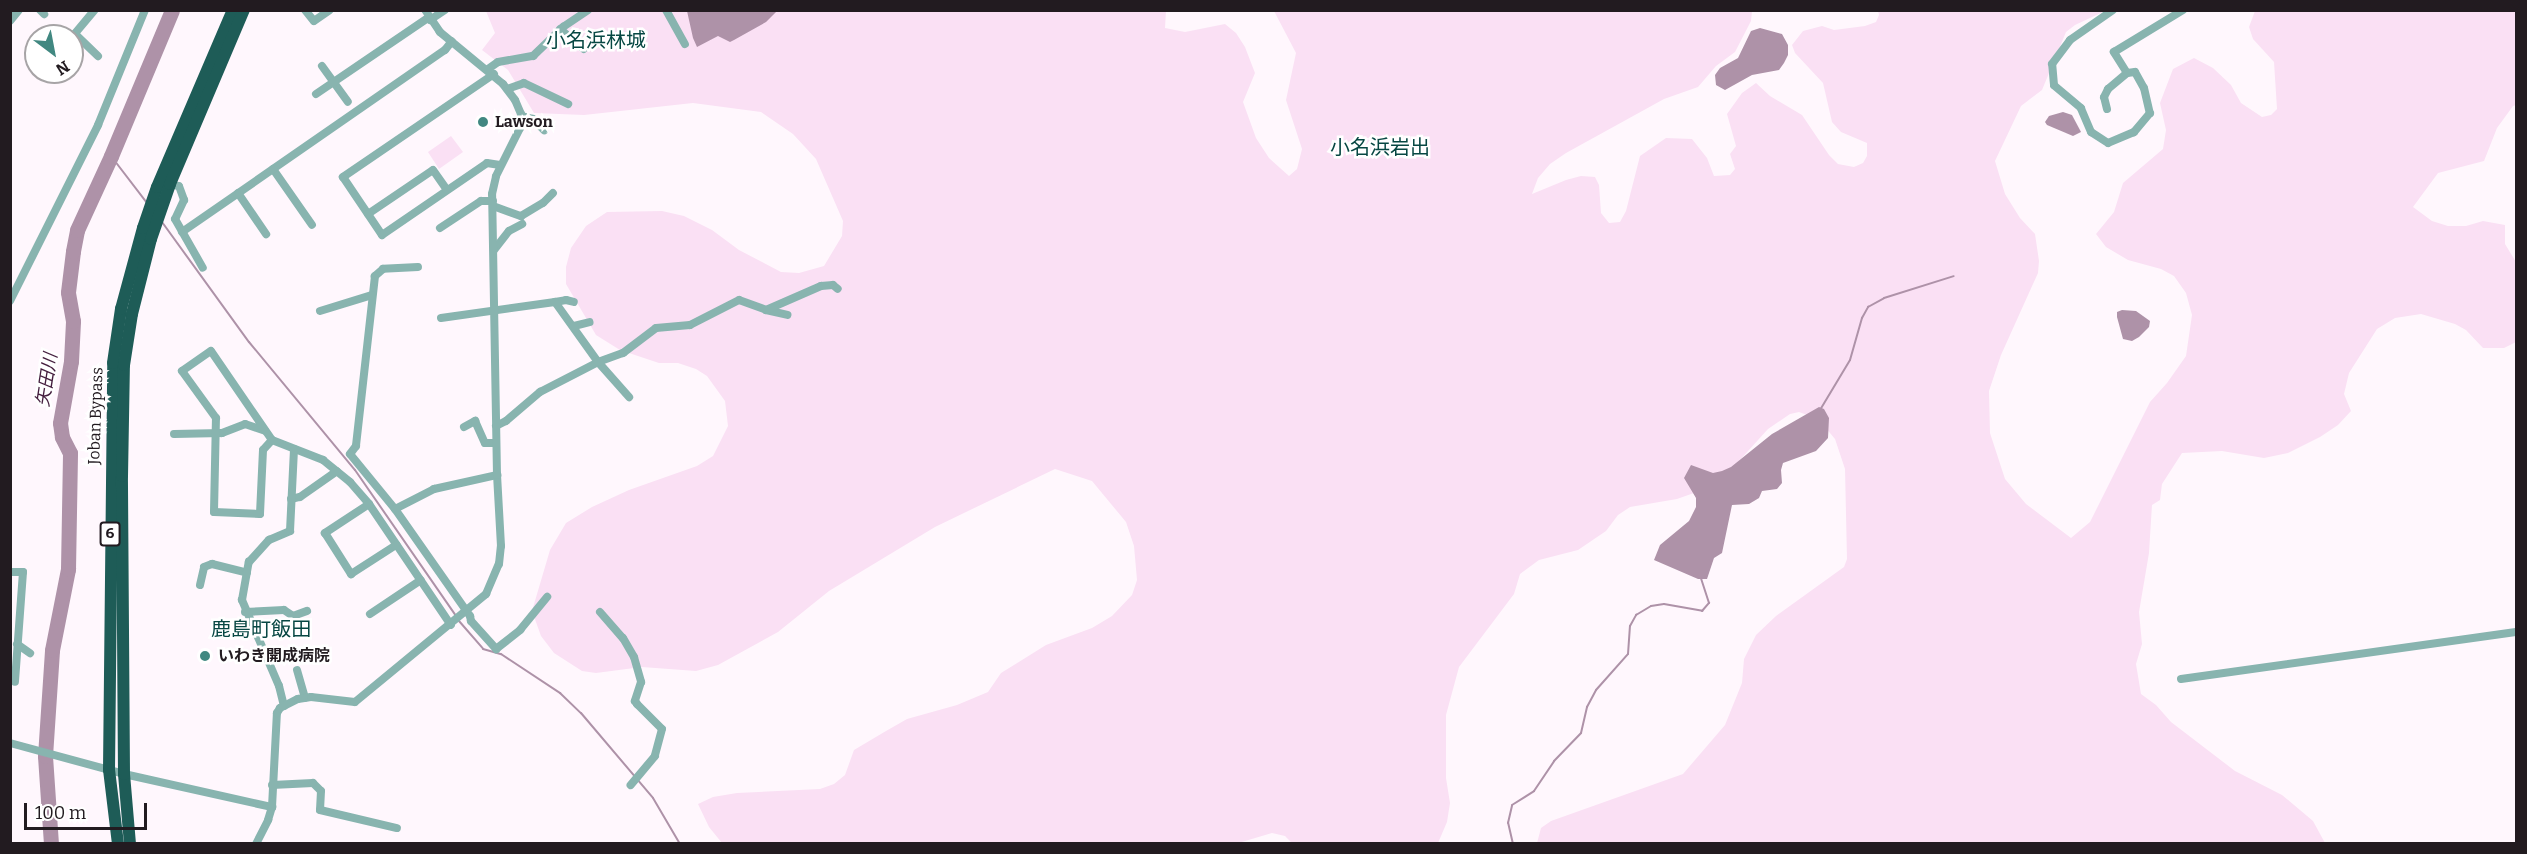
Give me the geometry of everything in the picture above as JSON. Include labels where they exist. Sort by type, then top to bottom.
[{"type":"highway","name":"Joban Bypass","points":[[118,843],[109,770],[113,363],[121,309],[143,228],[157,187],[233,10]]},
{"type":"highway","name":"Joban Bypass","points":[[130,843],[124,774],[122,476],[124,365],[132,314],[151,239],[170,184],[244,10]]},
{"type":"street","points":[[10,21],[19,10]]},
{"type":"street","points":[[83,24],[95,10]]},
{"type":"street","points":[[10,302],[98,125],[146,10]]},
{"type":"street","points":[[305,10],[314,21],[330,10]]},
{"type":"street","points":[[316,94],[428,16],[445,10]]},
{"type":"street","points":[[500,165],[487,163],[382,235],[343,177],[491,72],[498,62],[533,56],[560,29],[588,10]]},
{"type":"street","points":[[666,10],[686,44]]},
{"type":"street","points":[[2107,109],[2104,97],[2108,90],[2127,73],[2135,72],[2150,113],[2134,132],[2108,143],[2091,132],[2081,108],[2073,98],[2057,89],[2052,80],[2052,64],[2070,40],[2113,10]]},
{"type":"street","points":[[2127,73],[2114,52],[2183,10]]},
{"type":"street","points":[[256,843],[272,807],[276,713],[284,706],[305,698],[355,702],[486,594],[499,564],[501,546],[496,443],[493,204],[496,176],[517,136],[521,116],[515,100],[507,89],[491,72],[452,41],[428,16]]},
{"type":"street","points":[[560,29],[584,49]]},
{"type":"street","points":[[182,232],[445,50],[452,41]]},
{"type":"street","points":[[84,45],[98,56]]},
{"type":"street","points":[[322,66],[348,102]]},
{"type":"street","points":[[507,89],[524,82],[568,104]]},
{"type":"street","points":[[521,116],[533,118],[544,130]]},
{"type":"street","points":[[273,169],[312,225]]},
{"type":"street","points":[[368,214],[433,170],[447,190]]},
{"type":"street","points":[[170,184],[179,186],[184,200],[175,219],[203,268]]},
{"type":"street","points":[[238,193],[266,234]]},
{"type":"street","points":[[440,228],[481,201],[521,216],[543,203],[553,193]]},
{"type":"street","points":[[494,250],[509,231],[522,224]]},
{"type":"street","points":[[417,267],[379,271],[375,276],[356,446],[350,454],[395,509],[496,653],[520,630],[547,597]]},
{"type":"street","points":[[766,309],[821,286],[833,285],[838,289]]},
{"type":"street","points":[[320,311],[372,295]]},
{"type":"street","points":[[441,318],[566,300],[574,302]]},
{"type":"street","points":[[496,426],[506,422],[540,392],[598,362],[623,353],[656,328],[690,325],[731,302],[745,300],[788,315]]},
{"type":"street","points":[[555,302],[598,362],[629,397]]},
{"type":"street","points":[[574,326],[590,321]]},
{"type":"street","points":[[272,440],[262,450],[260,514],[214,512],[216,418],[182,371],[211,351],[272,440],[322,460],[337,471],[369,504],[451,625]]},
{"type":"street","points":[[464,427],[475,421],[485,443],[496,443]]},
{"type":"street","points":[[174,434],[216,433],[245,424],[265,431]]},
{"type":"street","points":[[284,706],[279,686],[245,612],[242,600],[249,562],[269,540],[290,531],[294,449]]},
{"type":"street","points":[[291,499],[300,497],[337,471]]},
{"type":"street","points":[[395,509],[434,489],[497,475]]},
{"type":"street","points":[[369,504],[325,533],[351,574],[396,544]]},
{"type":"street","points":[[200,585],[204,567],[212,564],[246,573]]},
{"type":"street","points":[[10,572],[23,572],[15,682]]},
{"type":"street","points":[[370,614],[421,580]]},
{"type":"street","points":[[245,612],[284,610],[293,616],[308,610]]},
{"type":"street","points":[[600,612],[623,638],[634,657],[641,682],[635,700],[637,704],[662,729],[655,756],[631,784]]},
{"type":"street","points":[[2181,679],[2517,632]]},
{"type":"street","points":[[17,644],[30,653]]},
{"type":"street","points":[[297,670],[305,698]]},
{"type":"street","points":[[10,743],[124,774],[272,807]]},
{"type":"street","points":[[272,785],[317,784],[321,791],[320,810],[397,828]]},
{"type":"shaded area","points":[[687,10],[777,11],[766,22],[730,42],[718,36],[697,47]]},
{"type":"shaded area","points":[[486,11],[1166,11],[1165,28],[1185,32],[1225,24],[1236,33],[1245,47],[1255,73],[1243,102],[1256,138],[1269,158],[1289,176],[1297,169],[1302,149],[1286,100],[1296,53],[1274,11],[1752,11],[1751,21],[1735,52],[1716,66],[1698,87],[1664,99],[1566,153],[1550,164],[1538,178],[1532,194],[1566,180],[1581,176],[1595,177],[1599,185],[1601,213],[1609,223],[1620,222],[1626,211],[1640,156],[1666,138],[1692,139],[1707,158],[1714,176],[1730,175],[1735,169],[1730,154],[1736,146],[1727,114],[1742,93],[1756,83],[1770,96],[1802,115],[1829,155],[1838,164],[1854,167],[1863,163],[1867,156],[1867,143],[1841,132],[1832,122],[1823,83],[1795,53],[1792,45],[1803,31],[1822,26],[1834,30],[1865,26],[1876,22],[1878,11],[2105,11],[2075,25],[2066,32],[2042,90],[2021,106],[1995,161],[2005,194],[2020,218],[2035,234],[2039,261],[2038,273],[2001,355],[1989,391],[1990,433],[2005,479],[2026,504],[2071,538],[2090,522],[2150,402],[2186,356],[2192,315],[2186,293],[2174,276],[2161,269],[2128,260],[2106,247],[2096,234],[2114,212],[2123,183],[2163,149],[2166,130],[2160,103],[2173,69],[2194,58],[2213,68],[2231,85],[2241,103],[2262,117],[2271,115],[2277,109],[2274,62],[2253,39],[2249,27],[2255,11],[2516,11],[2516,105],[2497,128],[2484,161],[2438,173],[2413,207],[2432,221],[2448,226],[2466,226],[2483,221],[2505,225],[2505,244],[2516,262],[2516,342],[2504,348],[2483,348],[2466,330],[2455,324],[2421,314],[2395,318],[2377,329],[2349,373],[2344,394],[2351,411],[2338,425],[2288,453],[2264,458],[2222,451],[2182,453],[2162,484],[2160,500],[2152,505],[2149,553],[2139,612],[2142,644],[2136,664],[2141,694],[2156,705],[2171,722],[2235,771],[2282,795],[2313,821],[2325,843],[1537,843],[1541,828],[1551,821],[1683,774],[1725,725],[1742,683],[1744,659],[1756,635],[1776,616],[1844,567],[1847,559],[1845,469],[1835,439],[1825,427],[1810,416],[1799,412],[1790,414],[1768,429],[1729,472],[1708,488],[1677,499],[1630,507],[1618,515],[1606,531],[1578,550],[1539,560],[1520,574],[1514,594],[1459,667],[1446,715],[1446,778],[1450,803],[1447,822],[1438,843],[1292,843],[1285,836],[1272,833],[1235,844],[722,843],[709,827],[698,804],[713,797],[737,793],[820,789],[834,784],[845,775],[854,750],[907,719],[957,705],[988,692],[1001,673],[1046,645],[1092,628],[1112,616],[1132,595],[1137,580],[1134,546],[1126,522],[1092,481],[1055,469],[935,527],[829,591],[778,632],[718,665],[696,671],[642,667],[596,673],[582,671],[554,653],[541,636],[532,611],[550,550],[566,523],[592,507],[629,490],[697,466],[713,456],[728,426],[725,401],[707,376],[696,369],[678,363],[659,363],[620,350],[596,335],[566,284],[566,267],[571,248],[586,226],[607,212],[662,211],[684,216],[712,230],[739,250],[781,272],[799,273],[824,266],[842,236],[843,221],[816,159],[793,134],[761,112],[693,103],[584,115],[534,113],[508,70],[482,50],[495,33]]},
{"type":"shaded area","points":[[1760,28],[1782,34],[1788,45],[1788,55],[1779,70],[1752,75],[1725,90],[1716,85],[1715,75],[1720,68],[1738,58],[1751,31]]},
{"type":"shaded area","points":[[2063,112],[2072,115],[2081,132],[2073,136],[2047,125],[2045,122],[2049,116]]},
{"type":"shaded area","points":[[451,136],[463,152],[439,169],[428,152]]},
{"type":"shaded area","points":[[2136,311],[2150,321],[2149,327],[2132,341],[2123,339],[2117,317],[2117,312]]},
{"type":"shaded area","points":[[1819,407],[1824,409],[1829,418],[1828,438],[1816,451],[1783,463],[1782,483],[1777,489],[1762,491],[1759,498],[1749,504],[1732,505],[1722,553],[1714,558],[1707,579],[1698,579],[1654,560],[1660,545],[1689,521],[1696,507],[1696,498],[1684,478],[1691,465],[1713,473],[1731,467],[1772,434]]},
{"type":"waterway","name":"矢田川","points":[[51,844],[45,756],[52,650],[68,569],[70,453],[62,437],[60,423],[71,361],[73,321],[68,292],[73,251],[77,230],[111,156],[172,10]]},
{"type":"waterway","points":[[111,156],[147,203]]},
{"type":"waterway","points":[[162,222],[249,342],[355,470],[456,616]]},
{"type":"waterway","points":[[1820,410],[1850,360],[1862,318],[1868,307],[1884,298],[1954,276]]},
{"type":"waterway","points":[[1513,844],[1508,823],[1512,805],[1534,791],[1554,761],[1581,733],[1587,707],[1596,690],[1628,654],[1630,626],[1636,615],[1651,606],[1664,604],[1702,611],[1709,603],[1701,578]]},
{"type":"waterway","points":[[459,621],[483,649],[501,654],[560,693],[581,713],[653,798],[680,844]]},
{"type":"place","name":"Lawson","points":[[483,122]]},
{"type":"place","name":"いわき開成病院","points":[[205,656]]},
{"type":"district","name":"小名浜林城","points":[[596,40]]},
{"type":"district","name":"小名浜岩出","points":[[1380,147]]},
{"type":"district","name":"鹿島町飯田","points":[[261,629]]}]
